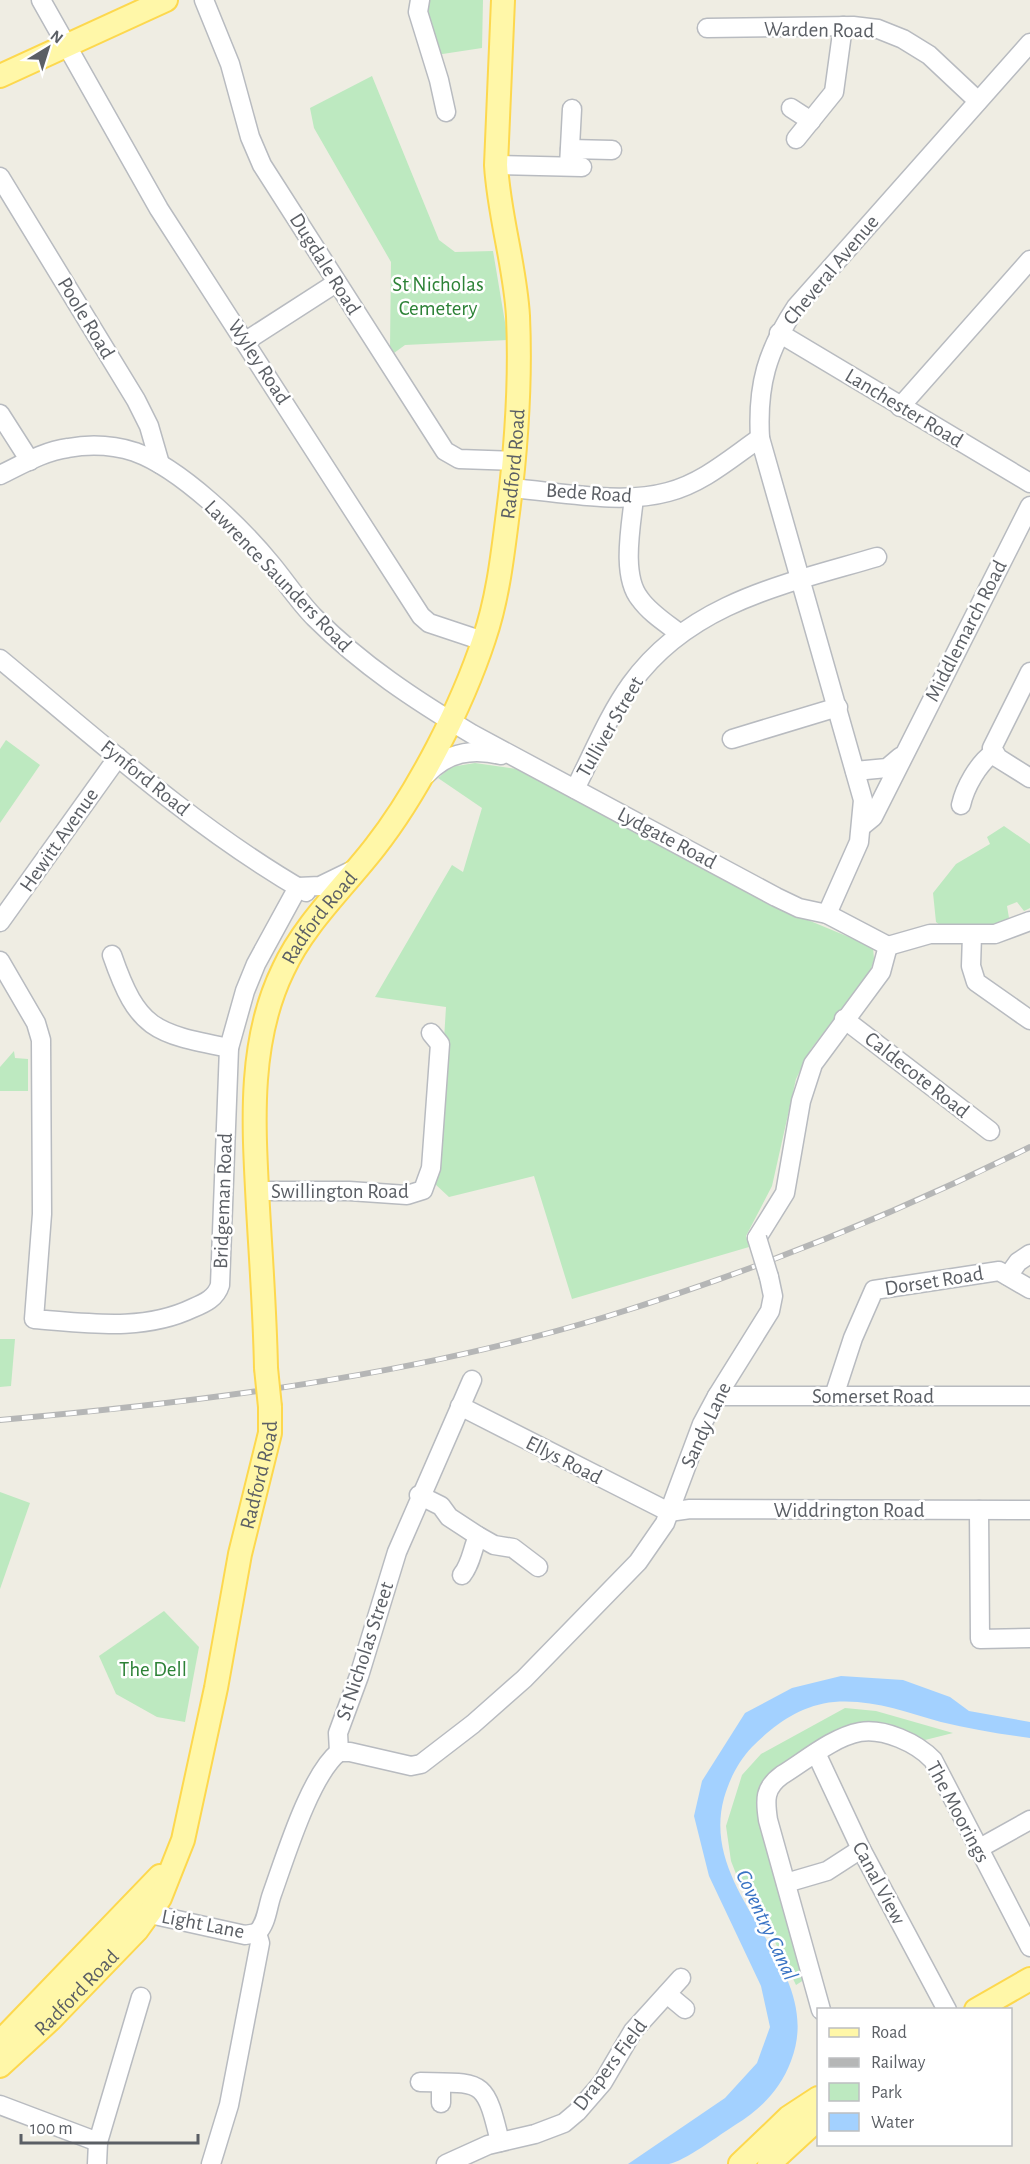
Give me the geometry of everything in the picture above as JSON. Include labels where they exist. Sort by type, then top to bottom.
[{"type":"main road","points":[[0,76],[166,0]]},
{"type":"main road","name":"Radford Road","points":[[0,2066],[50,2020],[150,1914],[160,1898],[183,1840],[240,1554],[270,1433],[254,1156],[254,1105],[258,1057],[265,1022],[284,967],[414,790],[449,720],[483,641],[498,579],[514,461],[518,316],[515,282],[498,190],[496,165],[503,0]]},
{"type":"main road","name":"Radford Road","points":[[0,2042],[142,1898],[174,1859]]},
{"type":"main road","name":"Radford Road","points":[[58,1982],[86,1964],[133,1918],[143,1913],[150,1914]]},
{"type":"main road","points":[[979,2008],[1030,1979]]},
{"type":"main road","points":[[770,2159],[789,2118],[817,2099]]},
{"type":"main road","points":[[740,2164],[770,2159],[817,2121]]},
{"type":"street","name":"Wyley Road","points":[[41,0],[159,209],[422,616],[429,623],[483,641]]},
{"type":"street","name":"Dugdale Road","points":[[204,0],[230,64],[257,154],[336,283],[445,451],[459,459],[514,461]]},
{"type":"street","points":[[420,0],[418,12],[435,95],[446,112]]},
{"type":"street","points":[[796,139],[834,92],[843,26]]},
{"type":"street","name":"Warden Road","points":[[707,28],[843,26],[878,29],[911,43],[929,55],[978,101]]},
{"type":"street","name":"Cheveral Avenue","points":[[862,826],[863,800],[760,438],[762,381],[768,356],[779,333],[796,307],[1030,43]]},
{"type":"street","points":[[791,108],[811,121]]},
{"type":"street","points":[[572,109],[574,161]]},
{"type":"street","points":[[496,165],[574,161],[612,150]]},
{"type":"street","name":"Poole Road","points":[[0,177],[136,400],[149,426],[160,464]]},
{"type":"street","points":[[900,407],[1030,260]]},
{"type":"street","points":[[246,341],[336,283]]},
{"type":"street","name":"Lanchester Road","points":[[779,333],[1030,483]]},
{"type":"street","points":[[0,414],[30,461]]},
{"type":"street","name":"Bede Road","points":[[511,488],[634,498],[670,492],[708,474],[760,438]]},
{"type":"street","name":"Lawrence Saunders Road","points":[[0,475],[65,448],[93,445],[136,452],[160,464],[229,519],[272,565],[313,616],[352,654],[371,670],[449,720]]},
{"type":"street","points":[[634,498],[629,552],[633,586],[638,598],[679,633]]},
{"type":"street","name":"Middlemarch Road","points":[[827,914],[860,842],[862,826],[873,817],[902,755],[1030,506]]},
{"type":"street","points":[[801,580],[877,557]]},
{"type":"street","name":"Tulliver Street","points":[[575,789],[631,684],[679,633],[737,601],[801,580]]},
{"type":"street","name":"Fynford Road","points":[[0,659],[211,831],[328,905]]},
{"type":"street","points":[[961,805],[963,795],[981,765],[993,753],[994,741],[1030,672]]},
{"type":"street","points":[[732,739],[838,707]]},
{"type":"street","name":"Lydgate Road","points":[[449,720],[776,897],[799,908],[827,914],[888,946]]},
{"type":"street","points":[[414,790],[431,769],[455,754],[471,751],[493,753],[521,760]]},
{"type":"street","points":[[993,753],[1030,778]]},
{"type":"street","points":[[855,771],[887,768],[896,764],[902,755]]},
{"type":"street","name":"Hewitt Avenue","points":[[0,922],[118,757]]},
{"type":"street","points":[[298,887],[320,886],[359,867]]},
{"type":"street","name":"Bridgeman Road","points":[[0,961],[36,1023],[42,1040],[42,1214],[34,1319],[84,1323],[154,1323],[207,1302],[218,1292],[229,1048],[245,991],[256,964],[298,887]]},
{"type":"street","points":[[888,946],[930,934],[995,934],[1030,921]]},
{"type":"street","points":[[972,935],[971,966],[976,982],[1030,1020]]},
{"type":"street","name":"Sandy Lane","points":[[339,1752],[350,1752],[411,1766],[435,1755],[549,1656],[638,1562],[665,1523],[702,1424],[770,1311],[773,1296],[757,1238],[785,1193],[801,1101],[813,1064],[844,1019],[881,972],[888,946]]},
{"type":"street","points":[[112,955],[133,1006],[155,1027],[190,1041],[229,1048]]},
{"type":"street","name":"Caldecote Road","points":[[844,1019],[990,1131]]},
{"type":"street","name":"Swillington Road","points":[[257,1191],[349,1191],[407,1195],[423,1190],[428,1182],[431,1168],[440,1044],[431,1032]]},
{"type":"street","points":[[1008,1275],[1018,1262],[1030,1254]]},
{"type":"street","name":"Dorset Road","points":[[834,1396],[853,1338],[874,1290],[999,1271],[1030,1289]]},
{"type":"street","name":"St Nicholas Street","points":[[339,1752],[338,1732],[359,1676],[397,1552],[419,1495],[472,1380]]},
{"type":"street","name":"Somerset Road","points":[[717,1396],[1030,1396]]},
{"type":"street","name":"Ellys Road","points":[[459,1406],[669,1512]]},
{"type":"street","points":[[419,1495],[441,1506],[449,1517],[478,1536],[494,1545],[513,1548],[538,1567]]},
{"type":"street","name":"Widdrington Road","points":[[669,1512],[690,1509],[1030,1510]]},
{"type":"street","points":[[980,1510],[980,1639],[1030,1638]]},
{"type":"street","points":[[462,1575],[471,1564],[472,1550],[478,1536]]},
{"type":"street","name":"The Moorings","points":[[819,2008],[768,1820],[765,1796],[774,1780],[816,1754],[861,1732],[899,1737],[917,1746],[933,1760],[1030,1947]]},
{"type":"street","points":[[211,2164],[231,2097],[260,1943],[257,1933],[264,1923],[281,1869],[308,1801],[329,1761],[339,1752]]},
{"type":"street","name":"Canal View","points":[[816,1754],[861,1849],[946,2008]]},
{"type":"street","points":[[978,1849],[1030,1820]]},
{"type":"street","points":[[786,1882],[827,1871],[861,1849]]},
{"type":"street","name":"Light Lane","points":[[150,1914],[245,1935],[257,1933]]},
{"type":"street","name":"Drapers Field","points":[[446,2164],[500,2142],[564,2123],[577,2112],[603,2082],[633,2031],[681,1978]]},
{"type":"street","points":[[667,1994],[684,2009]]},
{"type":"street","points":[[97,2164],[98,2142],[141,1997]]},
{"type":"street","points":[[420,2082],[473,2084],[485,2093],[500,2142]]},
{"type":"street","points":[[441,2083],[441,2103]]},
{"type":"street","points":[[0,2105],[98,2142]]},
{"type":"green space","points":[[429,0],[483,0],[482,48],[436,55],[425,9]]},
{"type":"green space","name":"St Nicholas Cemetery","points":[[372,76],[439,240],[455,252],[493,251],[508,340],[405,345],[394,353],[390,347],[391,262],[314,128],[310,108]]},
{"type":"green space","points":[[6,740],[40,765],[0,823],[0,749]]},
{"type":"green space","points":[[475,763],[517,769],[803,918],[873,947],[874,959],[870,972],[811,1049],[796,1079],[772,1186],[746,1236],[749,1247],[572,1299],[534,1176],[449,1197],[435,1184],[446,1007],[375,997],[452,865],[463,872],[482,808],[438,778],[451,767]]},
{"type":"green space","points":[[1004,826],[1030,844],[1030,908],[1024,911],[1017,902],[1007,906],[1009,918],[990,928],[945,929],[936,922],[933,893],[956,864],[990,844],[987,837]]},
{"type":"green space","points":[[14,1051],[15,1058],[28,1059],[28,1091],[0,1091],[0,1067]]},
{"type":"green space","points":[[0,1339],[15,1339],[11,1386],[0,1387]]},
{"type":"green space","points":[[0,1492],[30,1503],[0,1589]]},
{"type":"green space","name":"The Dell","points":[[164,1611],[199,1647],[185,1722],[157,1717],[116,1694],[99,1656]]},
{"type":"green space","points":[[845,1708],[876,1711],[953,1733],[925,1740],[863,1728],[761,1794],[807,1978],[796,1985],[773,1938],[742,1889],[731,1861],[726,1826],[742,1775],[761,1754]]},
{"type":"water","name":"Coventry Canal","points":[[841,1676],[903,1680],[950,1697],[969,1711],[1030,1722],[1030,1738],[952,1725],[875,1704],[834,1702],[810,1707],[789,1717],[752,1747],[739,1764],[726,1791],[721,1834],[728,1867],[743,1899],[779,1962],[792,1993],[798,2026],[791,2061],[769,2098],[744,2119],[702,2147],[669,2164],[628,2164],[725,2098],[757,2063],[770,2027],[761,1986],[709,1876],[694,1816],[702,1781],[745,1713],[792,1688]]},
{"type":"railway","points":[[0,1420],[153,1405],[306,1384],[381,1371],[531,1338],[660,1300],[821,1241],[926,1196],[1030,1147]]}]
